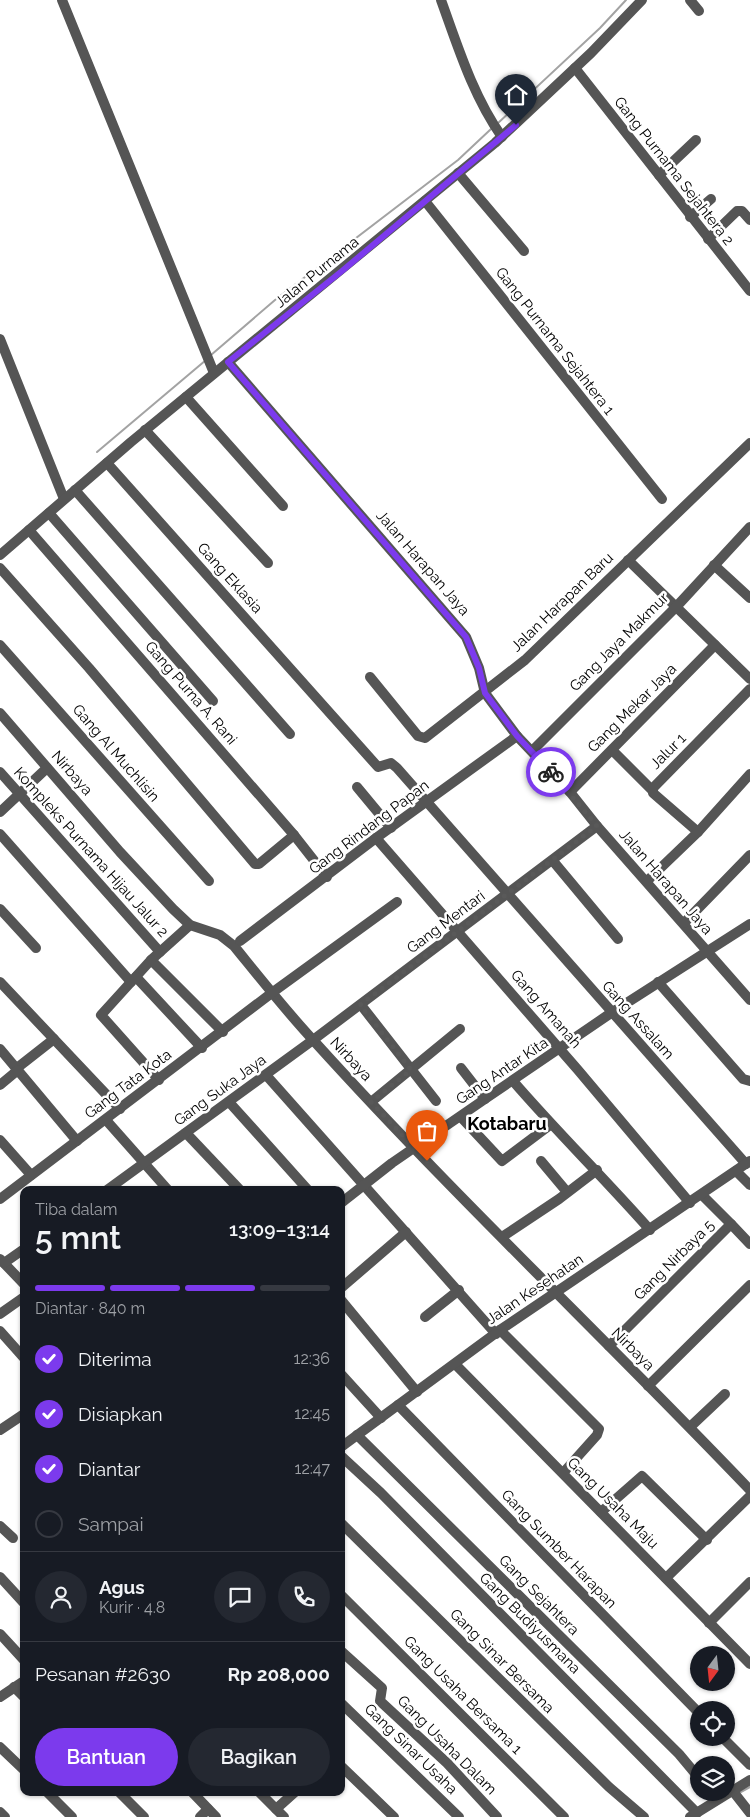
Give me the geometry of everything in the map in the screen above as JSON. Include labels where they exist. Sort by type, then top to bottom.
[{"type":"street","points":[[62,0],[214,373]]},
{"type":"street","points":[[441,0],[468,75],[489,119],[502,137]]},
{"type":"street","name":"Jalan Purnama","points":[[0,555],[145,430],[502,137],[575,68],[642,0]]},
{"type":"street","points":[[690,0],[699,11]]},
{"type":"street","name":"Gang Purnama Sejahtera 2","points":[[575,68],[750,292]]},
{"type":"street","points":[[659,175],[696,140]]},
{"type":"street","points":[[458,173],[524,250]]},
{"type":"street","points":[[690,217],[711,199]]},
{"type":"street","name":"Gang Purnama Sejahtera 1","points":[[424,201],[662,499]]},
{"type":"street","points":[[708,239],[737,211],[742,211],[750,220]]},
{"type":"street","points":[[0,339],[64,499]]},
{"type":"street","name":"Jalan Harapan Jaya","points":[[228,362],[466,637],[479,668],[485,693],[517,736],[570,792],[597,826],[684,923],[706,952],[750,1000]]},
{"type":"street","points":[[186,397],[283,506]]},
{"type":"street","points":[[145,430],[268,563]]},
{"type":"street","name":"Jalan Harapan Baru","points":[[370,677],[422,738],[485,693],[525,660],[750,443]]},
{"type":"street","name":"Gang Eklasia","points":[[107,462],[331,712],[375,766],[381,767],[393,764],[427,802]]},
{"type":"street","points":[[75,490],[290,734]]},
{"type":"street","points":[[49,513],[213,701]]},
{"type":"street","name":"Gang Jaya Makmur","points":[[532,751],[677,606],[750,527]]},
{"type":"street","name":"Gang Purna A. Rani","points":[[29,530],[294,835],[327,878]]},
{"type":"street","points":[[628,560],[750,679]]},
{"type":"street","points":[[714,565],[750,598]]},
{"type":"street","points":[[0,568],[107,688],[255,864],[259,864],[294,835]]},
{"type":"street","name":"Gang Al Muchlisin","points":[[0,645],[209,881]]},
{"type":"street","name":"Gang Mekar Jaya","points":[[570,792],[715,645]]},
{"type":"street","name":"Jalur 1","points":[[698,832],[662,803],[653,791],[655,785],[750,689]]},
{"type":"street","name":"Nirbaya","points":[[0,712],[144,878],[190,925],[220,935],[237,944],[273,992],[313,1040],[371,1102],[750,1490]]},
{"type":"street","name":"Gang Rindang Papan","points":[[237,944],[327,878],[376,838],[517,736]]},
{"type":"street","points":[[612,750],[653,791]]},
{"type":"street","points":[[0,812],[47,768]]},
{"type":"street","name":"Kompleks Purnama Hijau Jalur 2","points":[[0,772],[160,952]]},
{"type":"street","points":[[647,881],[698,832],[750,774]]},
{"type":"street","points":[[358,787],[391,828]]},
{"type":"street","name":"Gang Assalam","points":[[427,802],[611,1013],[748,1163]]},
{"type":"street","name":"Gang Mentari","points":[[313,1040],[459,932],[597,826]]},
{"type":"street","points":[[0,834],[134,979],[202,1048]]},
{"type":"street","name":"Gang Amanah","points":[[376,838],[560,1049],[690,1203]]},
{"type":"street","points":[[684,923],[750,855]]},
{"type":"street","points":[[552,861],[618,939]]},
{"type":"street","name":"Gang Tata Kota","points":[[2,1194],[106,1120],[273,992],[397,902]]},
{"type":"street","points":[[0,909],[36,948]]},
{"type":"street","name":"Gang Antar Kita","points":[[345,1200],[392,1163],[611,1013],[750,924]]},
{"type":"street","points":[[159,1080],[102,1015],[151,960],[190,925]]},
{"type":"street","points":[[151,960],[222,1032]]},
{"type":"street","points":[[0,982],[120,1109]]},
{"type":"street","points":[[658,982],[743,1079],[750,1081]]},
{"type":"street","points":[[360,1005],[436,1101]]},
{"type":"street","points":[[371,1102],[460,1029]]},
{"type":"street","points":[[0,1085],[54,1039]]},
{"type":"street","name":"Gang Suka Jaya","points":[[113,1186],[313,1040]]},
{"type":"street","points":[[0,1049],[77,1141]]},
{"type":"street","points":[[461,1068],[485,1099]]},
{"type":"street","points":[[266,1075],[498,1332],[599,1428],[597,1435],[563,1473]]},
{"type":"street","points":[[513,1081],[550,1124],[597,1170],[650,1230]]},
{"type":"street","points":[[229,1102],[304,1186]]},
{"type":"street","points":[[461,1117],[502,1162],[550,1124]]},
{"type":"street","points":[[106,1120],[165,1186]]},
{"type":"street","points":[[186,1133],[236,1186]]},
{"type":"street","points":[[0,1140],[31,1175]]},
{"type":"street","points":[[541,1161],[568,1192]]},
{"type":"street","name":"Jalan Kesehatan","points":[[345,1444],[498,1332],[748,1163]]},
{"type":"street","points":[[502,1237],[597,1170]]},
{"type":"street","points":[[736,1171],[750,1185]]},
{"type":"street","name":"Gang Nirbaya 5","points":[[609,1346],[731,1224],[702,1195]]},
{"type":"street","points":[[731,1224],[750,1244]]},
{"type":"street","points":[[345,1285],[406,1232]]},
{"type":"street","points":[[20,1251],[2,1261],[20,1280]]},
{"type":"street","points":[[648,1386],[750,1285]]},
{"type":"street","points":[[425,1317],[459,1290]]},
{"type":"street","points":[[0,1314],[20,1300]]},
{"type":"street","points":[[345,1305],[416,1392]]},
{"type":"street","points":[[0,1332],[20,1354]]},
{"type":"street","name":"Gang Usaha Maju","points":[[455,1364],[750,1664]]},
{"type":"street","points":[[345,1378],[381,1418]]},
{"type":"street","points":[[690,1428],[725,1394]]},
{"type":"street","name":"Gang Sumber Harapan","points":[[398,1405],[690,1704]]},
{"type":"street","points":[[0,1430],[20,1417]]},
{"type":"street","name":"Gang Sejahtera","points":[[357,1435],[690,1768]]},
{"type":"street","name":"Gang Budiyusmana","points":[[345,1460],[381,1493],[693,1815]]},
{"type":"street","points":[[601,1512],[642,1476],[707,1540]]},
{"type":"street","points":[[666,1578],[750,1496]]},
{"type":"street","points":[[0,1526],[13,1538]]},
{"type":"street","name":"Gang Sinar Bersama","points":[[345,1527],[609,1787],[644,1817]]},
{"type":"street","points":[[0,1577],[20,1599]]},
{"type":"street","points":[[709,1623],[750,1582]]},
{"type":"street","name":"Gang Usaha Bersama 1","points":[[345,1600],[564,1817]]},
{"type":"street","points":[[0,1634],[20,1656]]},
{"type":"street","name":"Gang Usaha Dalam","points":[[345,1655],[382,1688],[380,1701],[447,1763],[498,1817]]},
{"type":"street","points":[[0,1697],[20,1683]]},
{"type":"street","points":[[14,1687],[20,1693]]},
{"type":"street","name":"Gang Sinar Usaha","points":[[345,1707],[459,1817]]},
{"type":"street","points":[[731,1746],[750,1765]]},
{"type":"street","points":[[0,1747],[20,1766]]},
{"type":"street","points":[[345,1770],[394,1817]]},
{"type":"street","points":[[735,1788],[750,1780]]},
{"type":"street","points":[[735,1794],[750,1813]]},
{"type":"street","points":[[51,1796],[72,1817]]},
{"type":"street","points":[[123,1796],[144,1817]]},
{"type":"street","points":[[196,1796],[216,1817]]},
{"type":"street","points":[[263,1796],[280,1813],[292,1796]]},
{"type":"street","points":[[693,1815],[708,1801]]},
{"type":"street","points":[[200,1817],[208,1809]]},
{"type":"street","points":[[0,1812],[5,1817]]},
{"type":"waterway","points":[[497,124],[600,28],[626,0]]},
{"type":"waterway","points":[[211,355],[275,300],[458,160],[491,129]]},
{"type":"waterway","points":[[97,452],[206,360]]},
{"type":"waterway","points":[[739,1793],[750,1787]]},
{"type":"way so far","points":[[427,1161],[371,1102],[411,1070],[360,1005],[597,826],[551,772]]},
{"type":"district","name":"Kotabaru","points":[[507,1123]]},
{"type":"route","points":[[516,125],[342,271],[228,362],[466,637],[479,668],[485,693],[517,736],[551,772]]}]
